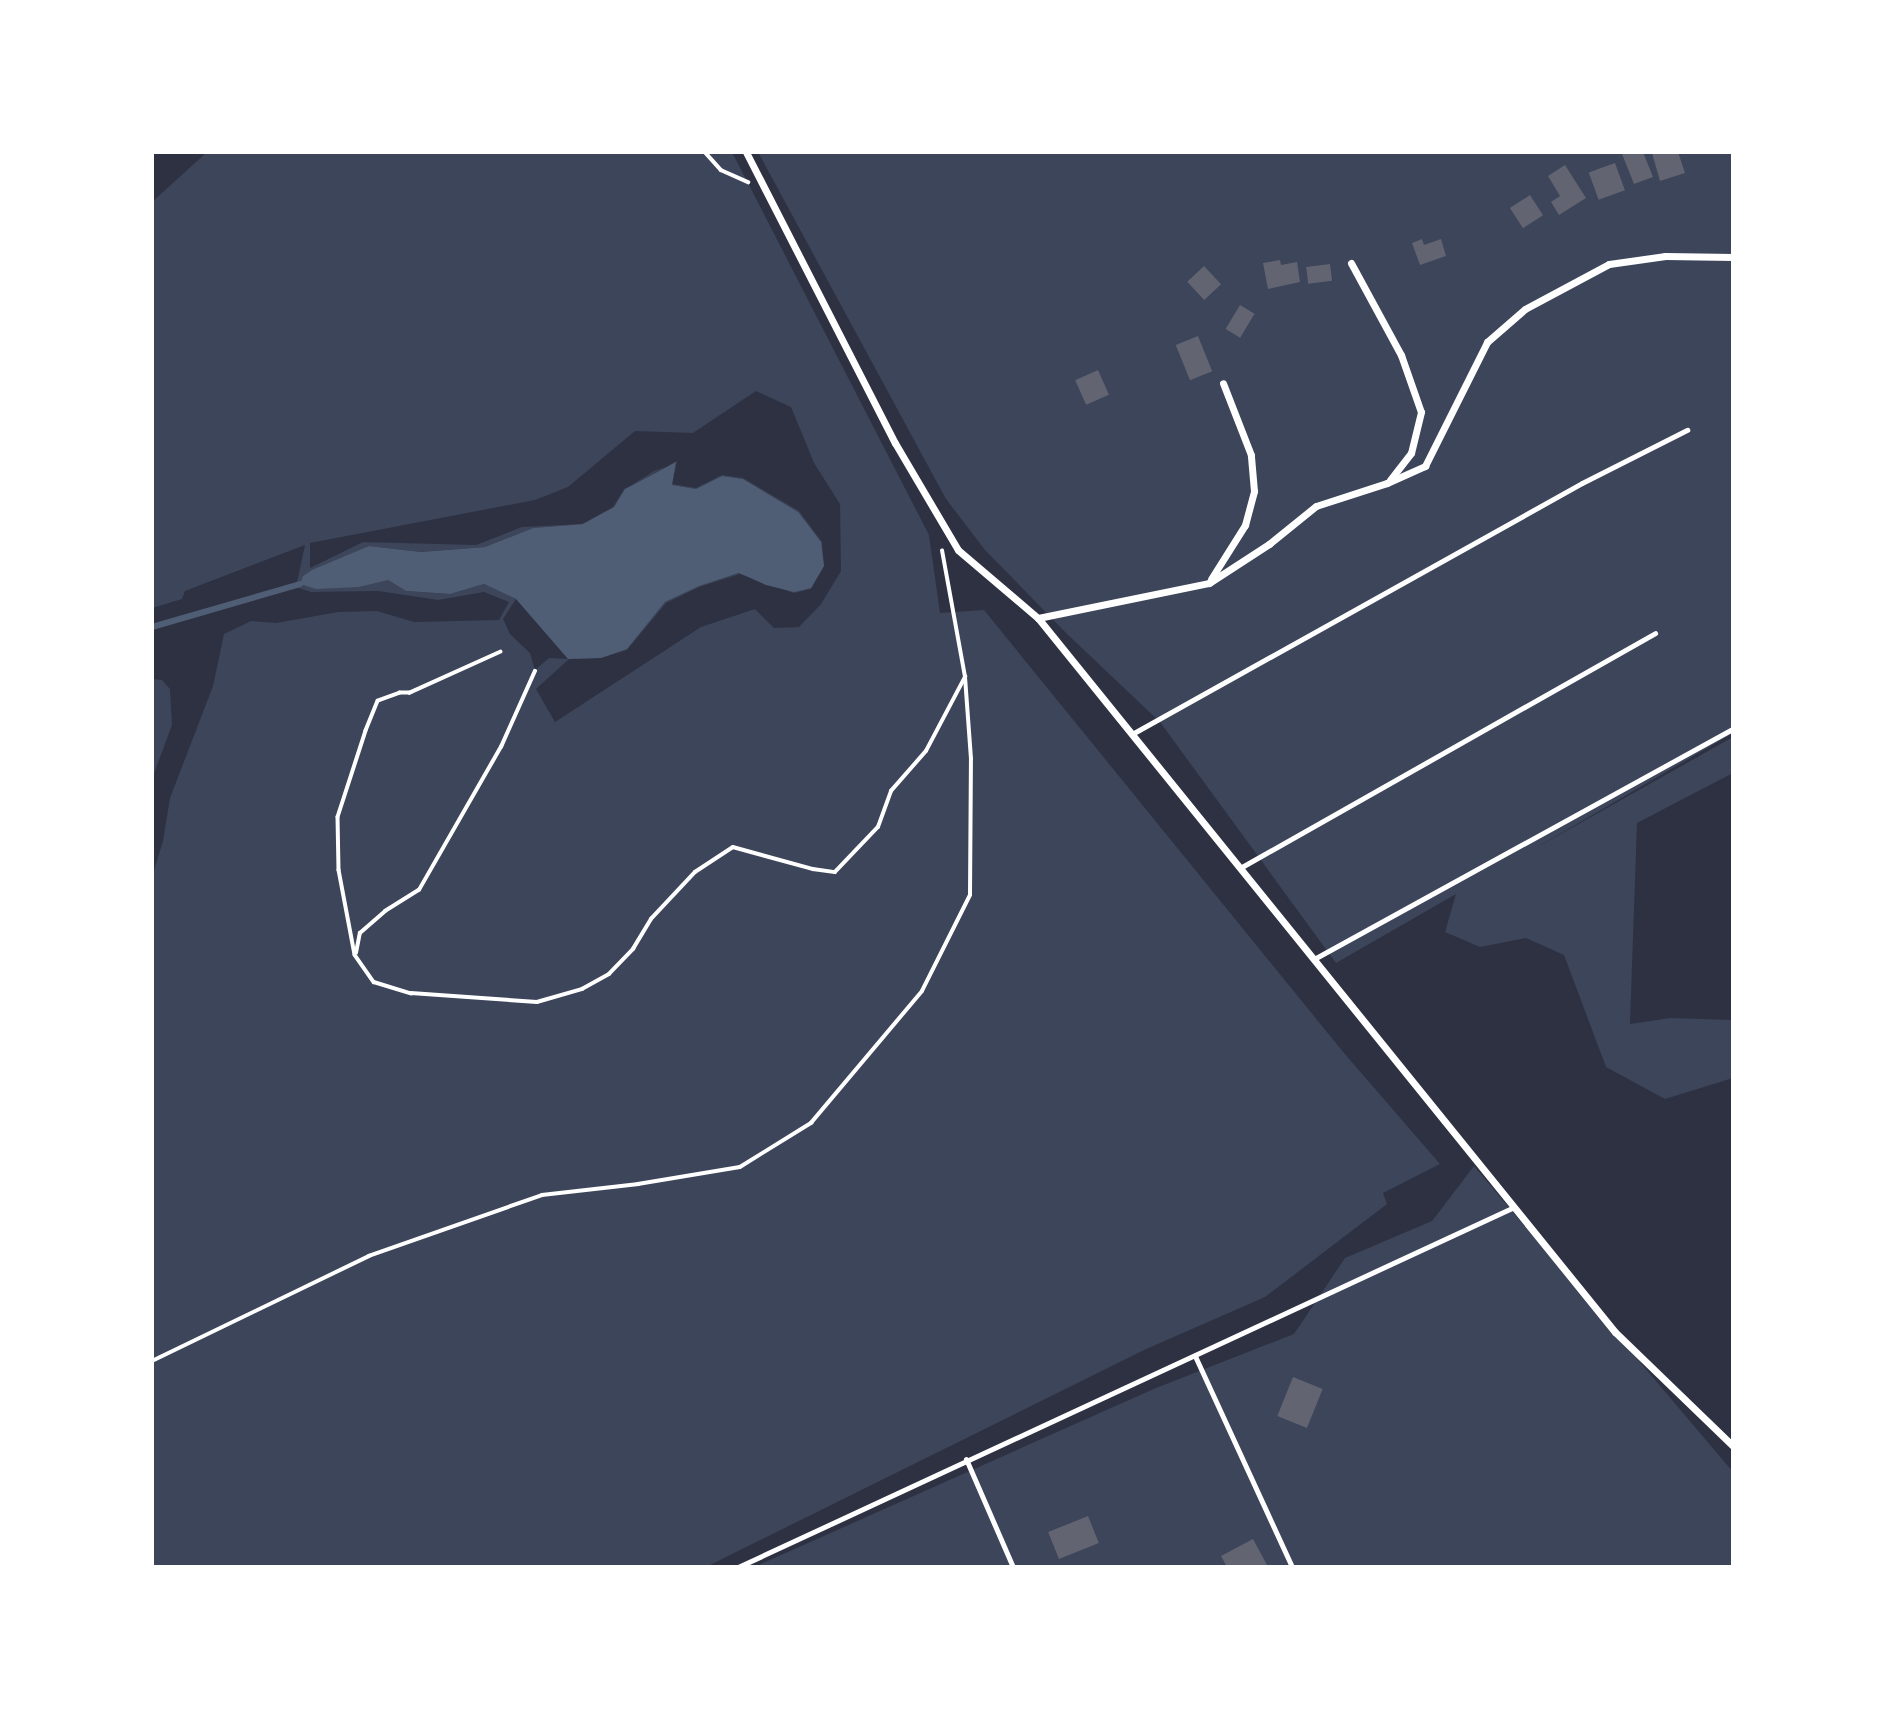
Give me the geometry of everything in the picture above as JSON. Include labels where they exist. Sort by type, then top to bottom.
[{"type":"street","points":[[746,152],[895,443],[958,550],[1038,618],[1615,1332],[1733,1446]]},
{"type":"street","points":[[1038,618],[1209,583],[1269,544],[1316,506],[1387,484],[1425,466],[1486,342],[1525,309],[1609,264],[1665,256],[1733,257]]},
{"type":"street","points":[[1351,263],[1401,355],[1421,412],[1411,453],[1387,484]]},
{"type":"street","points":[[1209,583],[1245,525],[1254,491],[1251,455],[1223,383]]},
{"type":"lane","points":[[1132,734],[1582,483],[1687,430]]},
{"type":"lane","points":[[1240,868],[1655,633]]},
{"type":"lane","points":[[1314,959],[1733,729]]},
{"type":"lane","points":[[738,1567],[1514,1207]]},
{"type":"lane","points":[[1195,1356],[1292,1567]]},
{"type":"lane","points":[[967,1459],[1013,1567]]},
{"type":"path","points":[[705,152],[720,170],[765,190]]},
{"type":"path","points":[[152,1361],[369,1256],[542,1195],[638,1184],[740,1167],[811,1123],[922,990],[970,895],[971,759],[965,677],[941,544]]},
{"type":"path","points":[[501,653],[410,693],[400,693],[379,701],[338,817],[338,870],[355,956],[374,982],[411,993],[537,1002],[582,989],[609,974],[633,949],[651,919],[695,873],[733,847],[813,869],[835,872],[878,827],[891,792],[926,751],[965,677]]},
{"type":"path","points":[[355,956],[360,933],[385,911],[419,890],[501,747],[534,671]]},
{"type":"shaded area","points":[[207,152],[732,152],[929,535],[940,613],[984,610],[1344,1053],[1440,1164],[1383,1193],[1387,1204],[1265,1297],[1144,1350],[706,1567],[152,1567],[152,877],[163,841],[170,798],[213,686],[224,634],[251,621],[276,623],[338,612],[377,611],[414,622],[499,620],[509,602],[484,592],[438,600],[378,591],[311,592],[296,587],[305,545],[185,591],[182,599],[152,608],[152,202]],"holes":[[[756,391],[791,407],[814,463],[840,504],[841,571],[821,604],[799,627],[774,628],[755,609],[701,627],[555,722],[536,689],[569,659],[549,658],[535,670],[530,653],[510,634],[503,619],[516,599],[484,584],[450,594],[406,591],[388,580],[303,576],[369,546],[421,552],[485,547],[533,528],[583,524],[614,507],[625,489],[631,485],[624,489],[613,507],[582,524],[522,527],[476,545],[363,542],[310,568],[310,543],[535,500],[568,487],[635,431],[693,433]]]},
{"type":"shaded area","points":[[758,152],[1733,152],[1733,733],[1534,849],[1733,737],[1733,773],[1637,823],[1630,1024],[1670,1018],[1733,1020],[1733,1078],[1665,1099],[1606,1067],[1564,955],[1526,938],[1480,947],[1445,932],[1456,894],[1336,963],[1160,722],[1067,634],[985,550],[946,499]]},
{"type":"shaded area","points":[[677,461],[672,484],[696,488],[722,475],[743,478],[799,511],[822,542],[824,566],[811,589],[794,593],[767,583],[798,512],[743,479],[722,476],[696,489],[671,485],[676,463],[667,466]]},
{"type":"shaded area","points":[[676,462],[672,485],[696,489],[722,476],[743,479],[798,512],[821,542],[824,566],[811,588],[794,592],[766,585],[739,573],[699,586],[665,602],[627,649],[601,658],[568,659],[516,599],[484,584],[450,594],[406,591],[388,580],[359,587],[316,589],[300,584],[303,576],[312,570],[369,546],[421,552],[485,547],[533,528],[583,524],[614,507],[625,489]]},
{"type":"shaded area","points":[[740,573],[749,577],[740,574],[699,587],[666,603],[627,650],[601,658],[569,659],[627,649],[665,602],[698,586]]},
{"type":"shaded area","points":[[152,679],[162,680],[170,689],[172,725],[152,779]]},
{"type":"shaded area","points":[[1474,1166],[1733,1472],[1733,1567],[754,1567],[1156,1388],[1294,1334],[1345,1258],[1432,1221]]},
{"type":"building","points":[[1643,152],[1653,177],[1634,184],[1622,154]]},
{"type":"building","points":[[1678,152],[1685,173],[1660,181],[1652,153]]},
{"type":"building","points":[[1615,163],[1625,190],[1599,200],[1589,173]]},
{"type":"building","points":[[1565,165],[1586,198],[1559,215],[1551,202],[1560,196],[1548,176]]},
{"type":"building","points":[[1530,195],[1543,215],[1523,228],[1510,208]]},
{"type":"building","points":[[1422,239],[1424,245],[1441,239],[1446,256],[1420,265],[1412,243]]},
{"type":"building","points":[[1280,260],[1281,265],[1297,262],[1300,282],[1268,289],[1263,263]]},
{"type":"building","points":[[1330,264],[1332,281],[1308,284],[1306,267]]},
{"type":"building","points":[[1204,266],[1221,284],[1204,300],[1187,282]]},
{"type":"building","points":[[1240,305],[1255,314],[1240,338],[1226,329]]},
{"type":"building","points":[[1198,336],[1212,371],[1190,380],[1176,345]]},
{"type":"building","points":[[1098,370],[1109,395],[1086,405],[1075,380]]},
{"type":"building","points":[[1293,1377],[1323,1389],[1307,1428],[1277,1416]]},
{"type":"building","points":[[1088,1516],[1099,1543],[1059,1559],[1048,1532]]},
{"type":"building","points":[[1253,1539],[1267,1565],[1227,1567],[1221,1556]]},
{"type":"waterway","points":[[152,627],[300,584]]}]
